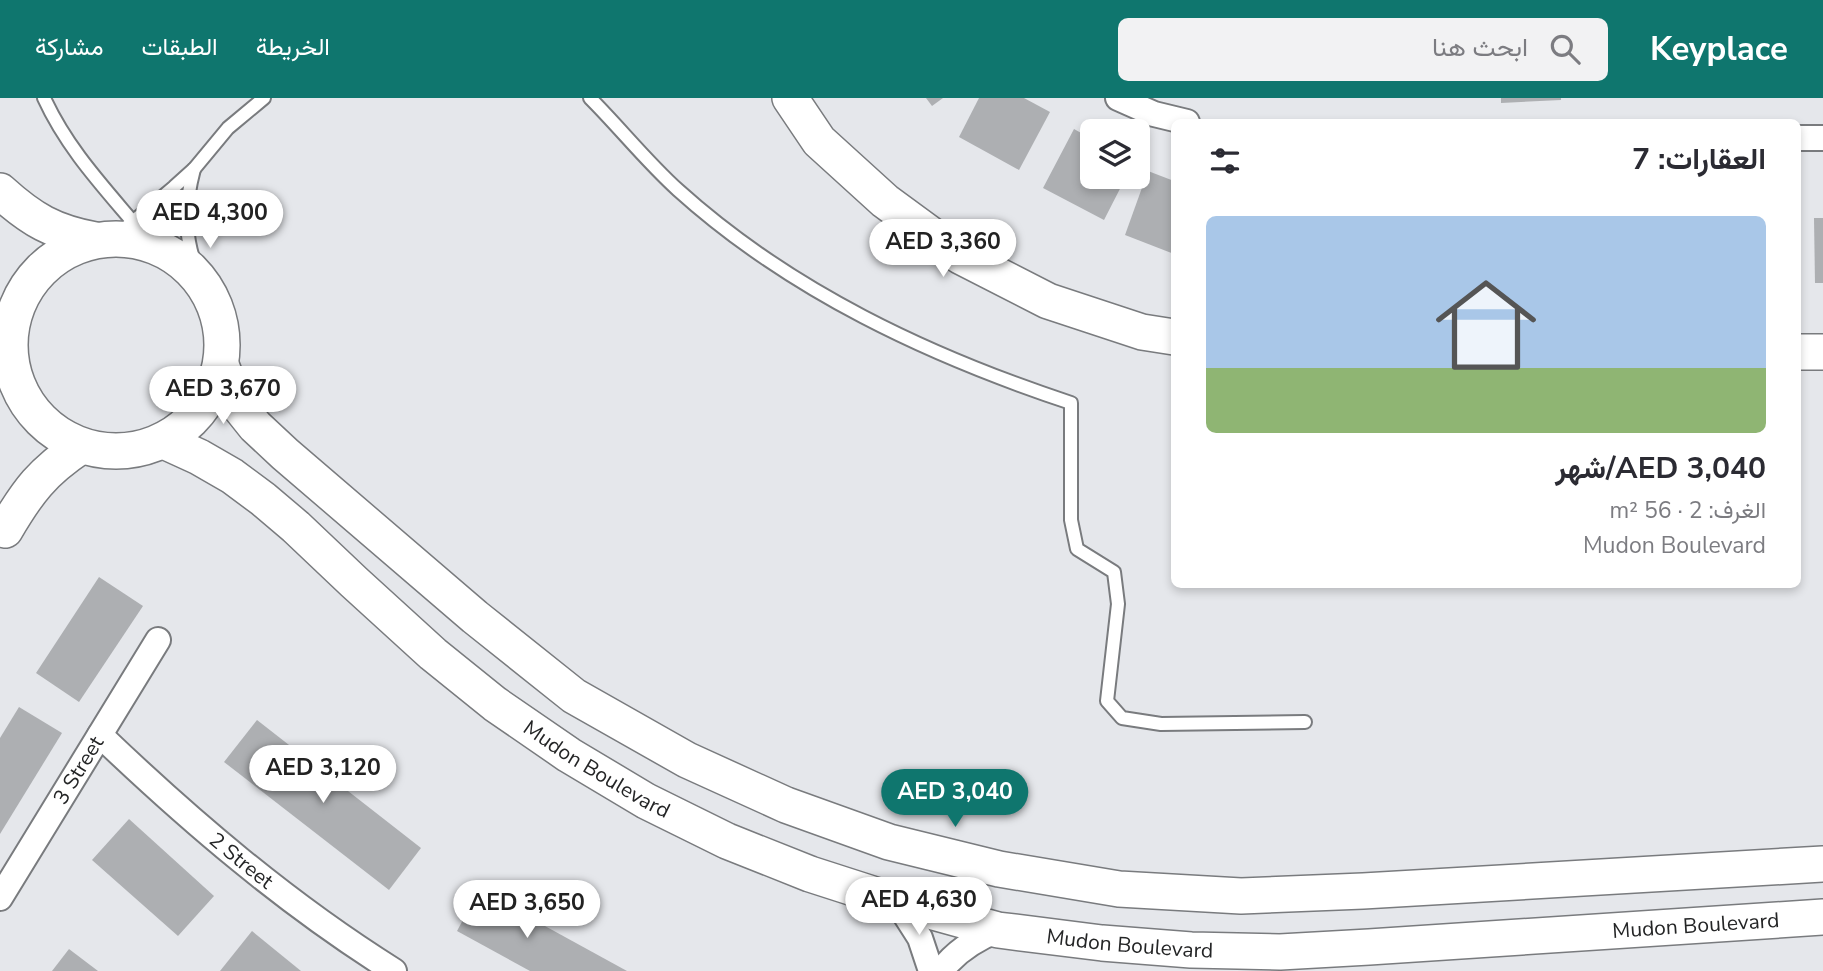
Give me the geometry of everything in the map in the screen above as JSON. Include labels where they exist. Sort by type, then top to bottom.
[{"type":"street","points":[[790,98],[819,141],[885,201],[960,256],[1048,300],[1142,332],[1171,337]]},
{"type":"street","points":[[1118,98],[1154,114],[1175,119]]},
{"type":"street","points":[[1801,138],[1823,138]]},
{"type":"street","points":[[0,191],[20,210],[68,235],[113,234],[153,245],[180,260],[201,281],[215,307],[222,336],[221,365],[210,396],[190,422],[164,441],[136,450],[108,452],[81,446],[60,436],[41,421],[24,398],[13,370],[7,299],[27,287],[45,266],[68,250],[113,234]]},
{"type":"street","points":[[1801,352],[1823,352]]},
{"type":"street","points":[[221,365],[235,401],[285,454],[475,617],[574,696],[687,760],[786,805],[888,842],[999,869],[1119,889],[1241,896],[1376,891],[1823,864]]},
{"type":"street","points":[[26,495],[36,458],[41,421]]},
{"type":"street","name":"Mudon Boulevard","points":[[164,441],[232,476],[263,499],[433,654],[495,704],[569,755],[646,801],[727,841],[810,874],[897,902],[998,930],[1102,943],[1191,950],[1280,951],[1823,917]]},
{"type":"street","points":[[5,530],[26,495],[51,468],[81,446]]},
{"type":"street","name":"3 Street","points":[[0,898],[158,640]]},
{"type":"street","name":"2 Street","points":[[100,735],[163,794],[266,881],[394,971]]},
{"type":"street","points":[[897,902],[919,938],[931,971]]},
{"type":"street","points":[[941,971],[961,949],[998,930]]},
{"type":"lane","points":[[44,98],[113,234],[194,169],[228,128],[264,98]]},
{"type":"lane","points":[[591,98],[645,158],[678,189],[745,245],[782,269],[841,304],[927,348],[998,378],[1071,403],[1071,520],[1077,549],[1114,572],[1118,604],[1107,701],[1122,718],[1161,724],[1305,722]]},
{"type":"lane","points":[[194,169],[188,191],[187,237],[201,281]]},
{"type":"building","points":[[926,98],[943,98],[932,106]]},
{"type":"building","points":[[979,98],[1024,98],[1050,112],[1019,170],[959,137]]},
{"type":"building","points":[[1501,98],[1561,98],[1561,100],[1501,103]]},
{"type":"building","points":[[1074,129],[1080,132],[1080,189],[1120,189],[1104,220],[1043,188]]},
{"type":"building","points":[[1150,172],[1171,180],[1171,253],[1125,235],[1142,189],[1150,189]]},
{"type":"building","points":[[1814,218],[1823,218],[1823,283],[1815,283]]},
{"type":"building","points":[[99,577],[143,606],[79,702],[36,673]]},
{"type":"building","points":[[19,707],[62,733],[0,834],[0,738]]},
{"type":"building","points":[[257,720],[421,848],[389,890],[224,762]]},
{"type":"building","points":[[129,819],[214,896],[178,936],[92,860]]},
{"type":"building","points":[[479,890],[627,971],[530,971],[457,931]]},
{"type":"building","points":[[252,931],[301,971],[220,971]]},
{"type":"building","points":[[69,949],[98,971],[52,971]]}]
